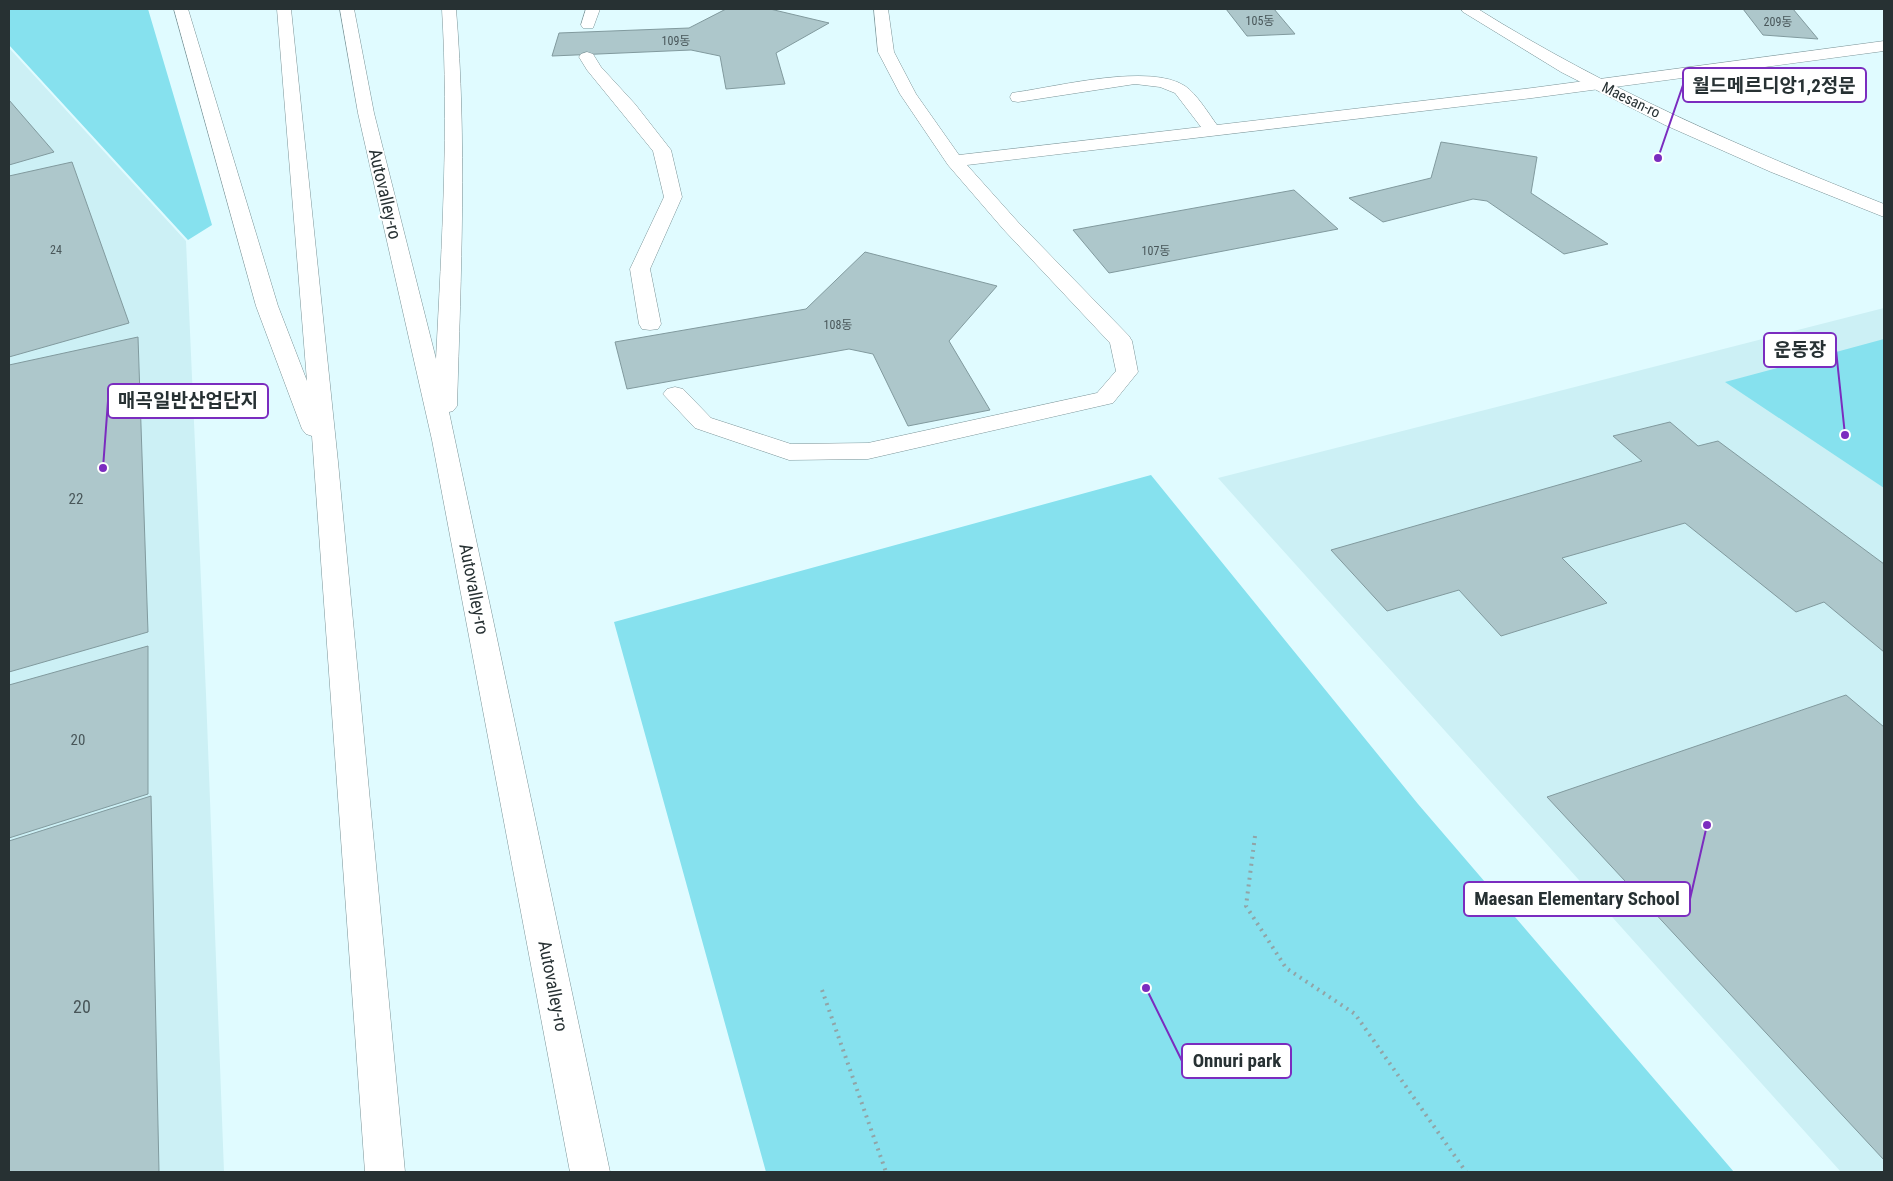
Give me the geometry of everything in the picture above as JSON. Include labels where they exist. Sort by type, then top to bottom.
[{"type":"main road","points":[[182,9],[266,306],[326,462]]},
{"type":"main road","points":[[284,9],[326,462],[385,1172]]},
{"type":"main road","name":"Autovalley-ro","points":[[347,9],[366,113],[444,440],[590,1172]]},
{"type":"main road","points":[[444,440],[453,199],[453,55],[449,9]]},
{"type":"main road","points":[[588,25],[593,9]]},
{"type":"main road","points":[[675,394],[703,423],[789,452],[868,451],[1105,398],[1126,372],[1121,341],[1011,226],[954,161],[908,94],[886,52],[881,9]]},
{"type":"main road","name":"Maesan-ro","points":[[1468,9],[1599,84],[1677,123],[1884,211]]},
{"type":"main road","points":[[954,161],[1599,84],[1884,46]]},
{"type":"main road","points":[[587,57],[595,70],[629,108],[662,150],[673,197],[640,269],[650,324]]},
{"type":"main road","points":[[1018,97],[1135,79],[1164,82],[1181,90],[1213,131]]},
{"type":"path","points":[[1255,836],[1246,906],[1286,968],[1355,1014],[1466,1172]]},
{"type":"path","points":[[822,990],[886,1172]]},
{"type":"shaded area","points":[[9,9],[148,9],[212,225],[188,240],[9,45]]},
{"type":"shaded area","points":[[9,48],[186,241],[206,694],[224,1172],[9,1172]]},
{"type":"shaded area","points":[[1884,308],[1884,1172],[1841,1172],[1218,478]]},
{"type":"shaded area","points":[[1884,339],[1884,488],[1725,382]]},
{"type":"shaded area","points":[[1151,475],[1418,804],[1734,1172],[766,1172],[614,622]]},
{"type":"building","points":[[726,9],[770,9],[829,23],[776,53],[785,84],[726,89],[720,56],[691,50],[552,56],[559,33],[689,28]]},
{"type":"building","points":[[1226,9],[1274,9],[1295,34],[1247,36]]},
{"type":"building","points":[[1743,9],[1793,9],[1818,39],[1763,35]]},
{"type":"building","points":[[9,100],[54,152],[9,165]]},
{"type":"building","points":[[1441,142],[1537,157],[1531,193],[1608,244],[1564,254],[1487,201],[1473,199],[1383,222],[1349,198],[1431,178]]},
{"type":"building","points":[[72,162],[129,323],[9,357],[9,176]]},
{"type":"building","points":[[1294,190],[1338,229],[1109,273],[1073,230]]},
{"type":"building","points":[[865,252],[997,286],[949,341],[990,410],[908,426],[873,354],[849,349],[627,389],[615,342],[806,309]]},
{"type":"building","points":[[138,337],[148,632],[9,672],[9,365]]},
{"type":"building","points":[[1670,422],[1698,446],[1718,441],[1884,564],[1884,652],[1824,602],[1796,612],[1685,523],[1562,558],[1607,603],[1501,636],[1459,590],[1387,611],[1331,550],[1642,461],[1613,436]]},
{"type":"building","points":[[148,646],[148,794],[9,838],[9,685]]},
{"type":"building","points":[[1846,695],[1884,727],[1884,1160],[1547,797]]},
{"type":"building","points":[[151,796],[159,1172],[9,1172],[9,841]]},
{"type":"place","name":"월드메르디앙1,2정문","points":[[1658,158]]},
{"type":"place","name":"운동장","points":[[1845,435]]},
{"type":"place","name":"매곡일반산업단지","points":[[103,468]]},
{"type":"place","name":"Maesan Elementary School","points":[[1707,825]]},
{"type":"place","name":"Onnuri park","points":[[1146,988]]}]
